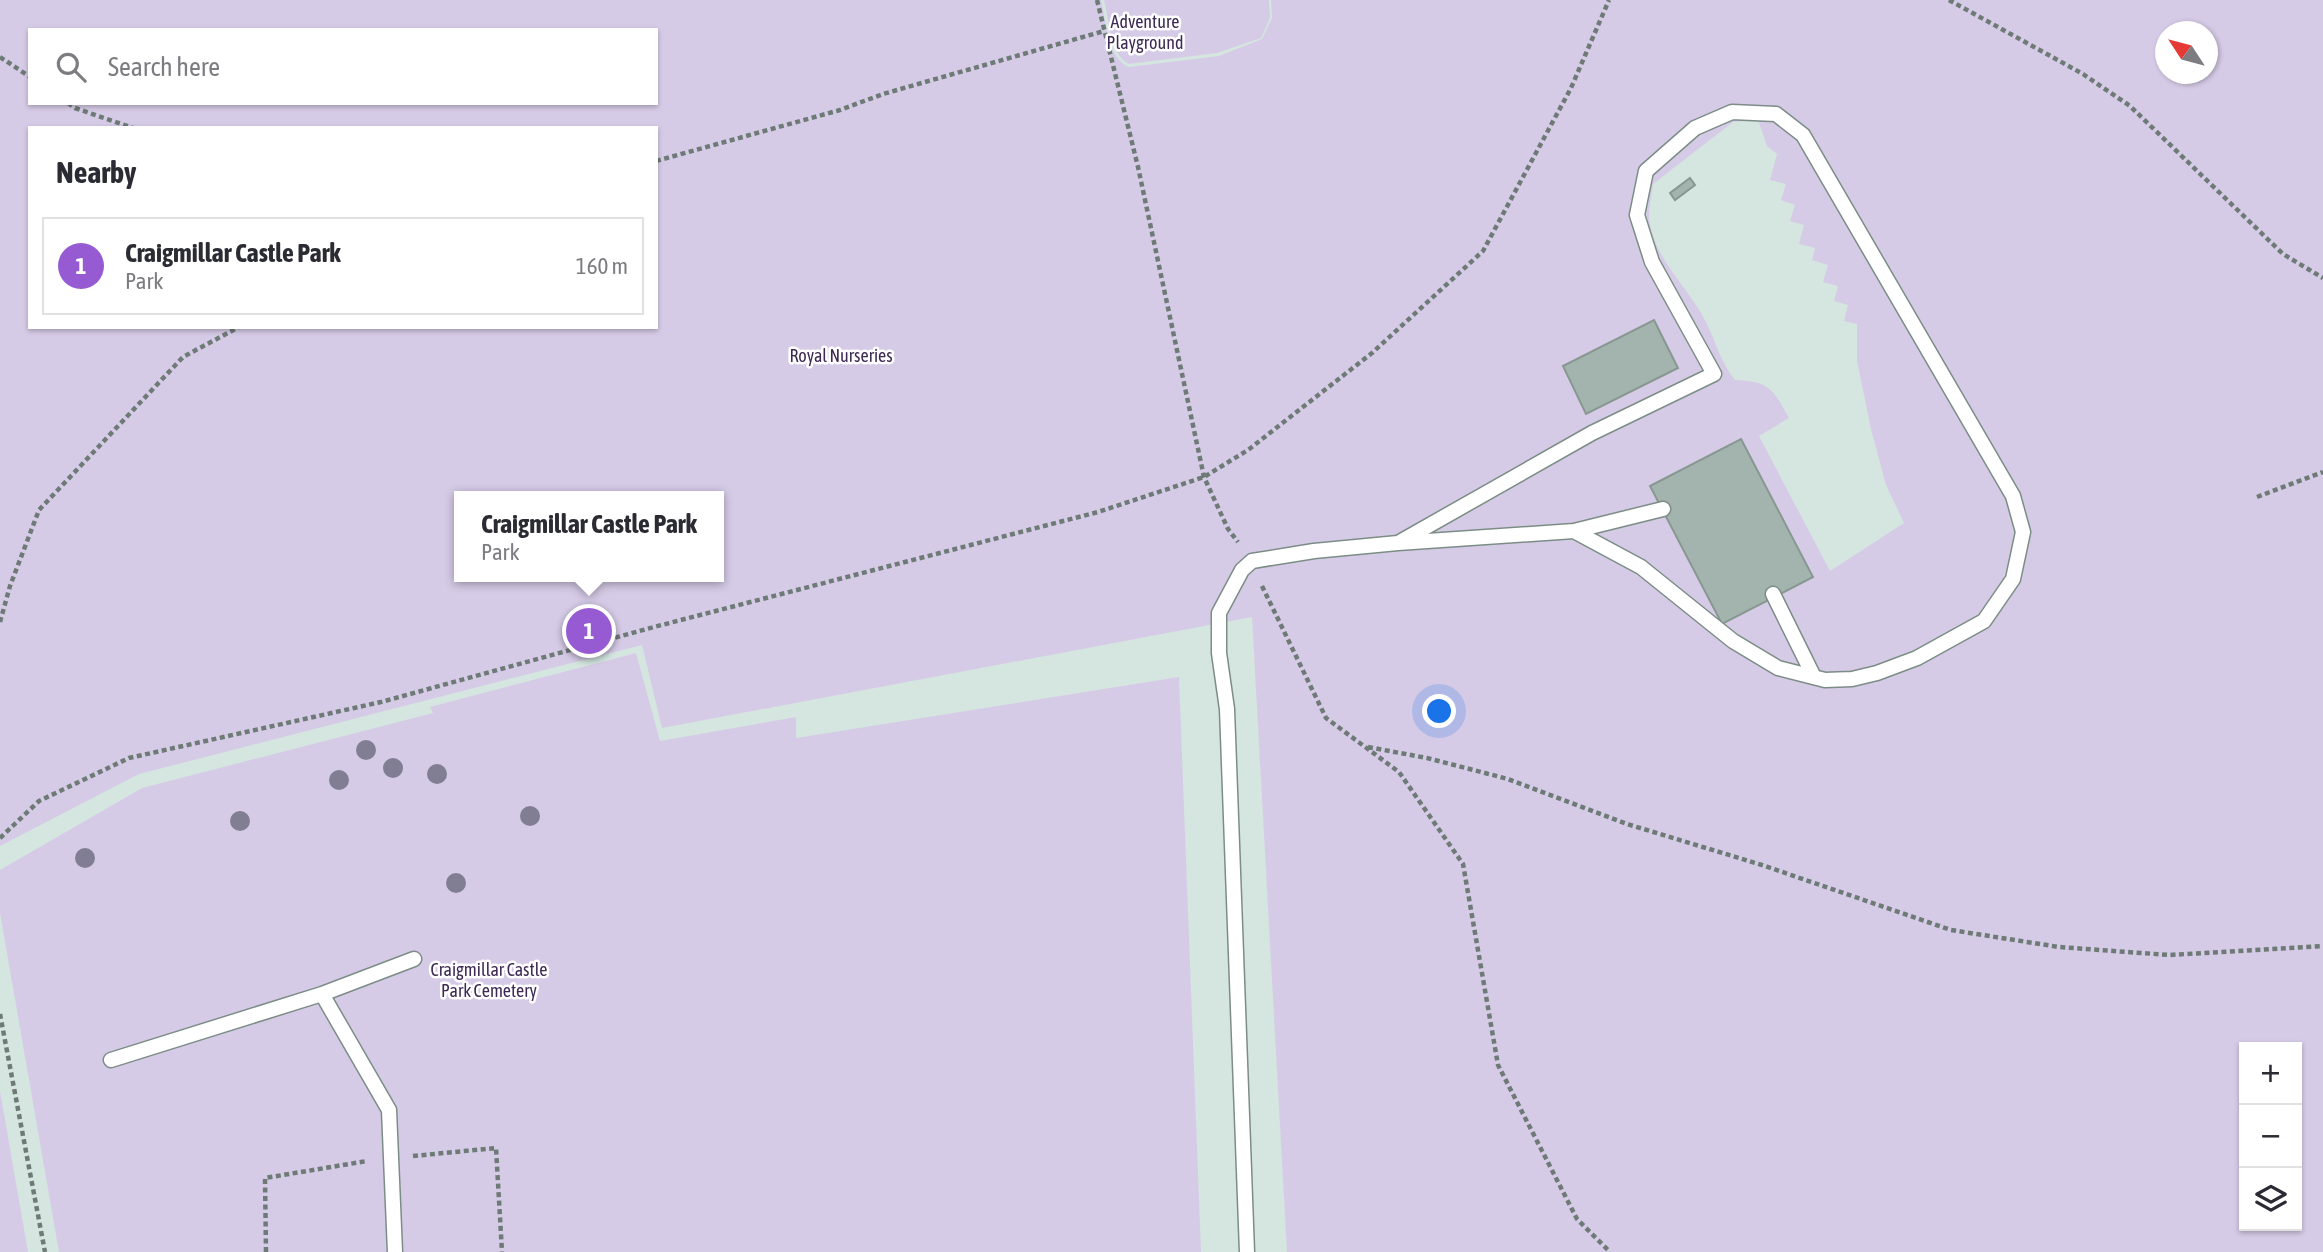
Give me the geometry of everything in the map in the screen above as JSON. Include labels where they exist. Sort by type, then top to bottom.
[{"type":"lane","points":[[1398,542],[1592,433],[1714,374],[1652,262],[1637,215],[1646,171],[1695,128],[1732,111],[1776,114],[1803,135],[1810,146],[2013,496],[2022,532],[2013,579],[1984,621],[1917,658],[1852,679],[1825,680],[1778,667],[1733,642],[1641,567],[1574,531]]},
{"type":"lane","points":[[1247,1252],[1227,709],[1219,653],[1219,613],[1242,570],[1252,561],[1314,551],[1398,542],[1574,531],[1663,509]]},
{"type":"lane","points":[[1773,594],[1814,677]]},
{"type":"lane","points":[[111,1059],[322,994],[414,959]]},
{"type":"lane","points":[[322,994],[389,1110],[395,1252]]},
{"type":"path","points":[[1097,0],[1138,167],[1204,477],[1228,529],[1252,561],[1276,618],[1326,718],[1399,772],[1463,864],[1498,1065],[1577,1219],[1610,1252]]},
{"type":"path","points":[[0,838],[39,801],[129,758],[381,702],[654,627],[1098,512],[1204,477],[1248,450],[1372,353],[1483,251],[1572,88],[1609,0]]},
{"type":"path","points":[[1950,0],[2083,74],[2130,106],[2283,254],[2323,278]]},
{"type":"path","points":[[658,160],[840,110],[883,94],[1104,31]]},
{"type":"path","points":[[0,57],[28,76]]},
{"type":"path","points":[[71,105],[127,126]]},
{"type":"path","points":[[0,621],[10,586],[39,510],[183,357],[235,329]]},
{"type":"path","points":[[2257,497],[2323,472]]},
{"type":"path","points":[[1367,746],[1508,779],[1627,824],[1762,865],[1951,930],[2059,947],[2169,955],[2323,946]]},
{"type":"path","points":[[0,1014],[46,1252]]},
{"type":"green space","name":"Royal Nurseries","points":[[0,0],[1101,0],[1112,47],[1116,56],[1129,67],[1219,56],[1262,39],[1272,18],[1271,0],[2323,0],[2323,1252],[1287,1252],[1252,617],[662,728],[642,645],[139,774],[0,846]],"holes":[[[1758,120],[1767,146],[1777,154],[1770,180],[1786,184],[1781,200],[1795,205],[1790,221],[1804,225],[1799,244],[1815,248],[1812,260],[1828,265],[1823,282],[1838,286],[1834,301],[1848,305],[1844,321],[1857,324],[1857,361],[1871,429],[1886,485],[1904,523],[1830,571],[1759,436],[1789,418],[1769,388],[1756,382],[1735,380],[1722,359],[1706,322],[1662,256],[1650,227],[1649,211],[1653,184],[1733,122]]]},
{"type":"green space","name":"Adventure Playground","points":[[1104,0],[1269,0],[1270,18],[1261,38],[1217,53],[1129,64],[1114,45]]},
{"type":"green space","name":"Craigmillar Castle Park Cemetery","points":[[636,653],[660,741],[796,717],[796,738],[1179,677],[1201,1252],[59,1252],[0,913],[0,870],[142,788],[433,713],[430,707]]},
{"type":"green space","points":[[0,1091],[28,1252],[0,1252]]},
{"type":"building","points":[[1690,178],[1695,185],[1675,200],[1670,193]]},
{"type":"building","points":[[1654,320],[1678,368],[1586,414],[1563,366]]},
{"type":"building","points":[[1741,439],[1813,577],[1722,624],[1650,486]]},
{"type":"place","name":"Craigmillar Castle Park","points":[[589,631]]}]
